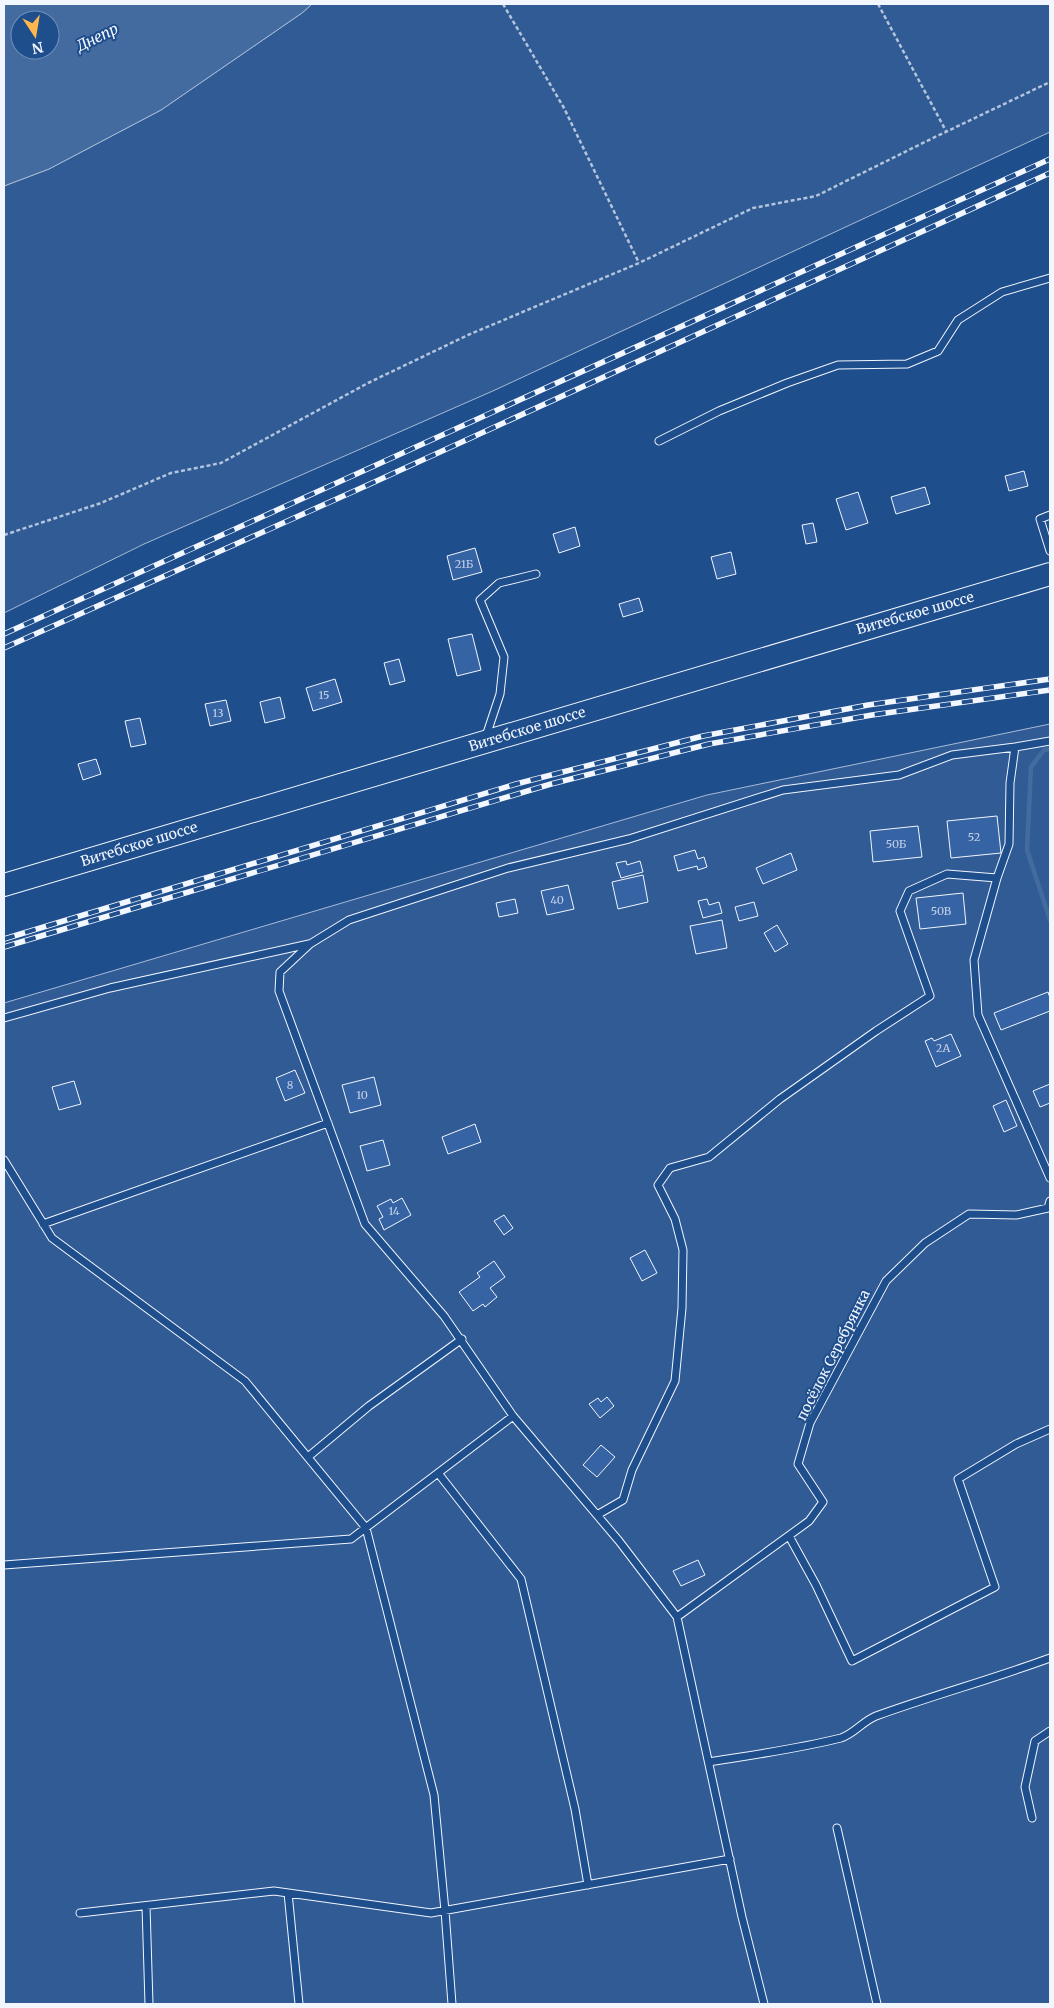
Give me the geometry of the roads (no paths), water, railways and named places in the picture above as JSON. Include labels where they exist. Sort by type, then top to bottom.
[{"type":"main road","name":"Витебское шоссе","points":[[4,884],[1050,574]]},
{"type":"lane","points":[[659,441],[719,411],[787,383],[838,365],[907,364],[938,351],[958,320],[1002,292],[1050,278]]},
{"type":"lane","points":[[1050,515],[1040,519],[1050,551]]},
{"type":"lane","points":[[484,741],[500,694],[504,657],[480,600],[499,583],[536,574]]},
{"type":"lane","points":[[764,2004],[730,1860],[678,1618],[597,1515],[513,1416],[462,1339],[366,1224],[279,991],[280,972],[310,944],[349,920],[499,871],[629,839],[783,790],[900,775],[952,755],[1015,748],[1050,740]]},
{"type":"lane","points":[[1015,748],[1010,783],[1009,844],[996,878],[974,960],[978,1015],[1050,1178]]},
{"type":"lane","points":[[597,1515],[623,1500],[632,1470],[675,1381],[682,1308],[683,1250],[675,1219],[658,1185],[670,1168],[710,1157],[780,1099],[876,1031],[930,996],[900,911],[909,891],[947,874],[996,878]]},
{"type":"lane","points":[[4,1018],[110,988],[310,944]]},
{"type":"lane","points":[[43,1224],[328,1123]]},
{"type":"lane","points":[[4,1160],[52,1238],[246,1381],[366,1528],[434,1795],[452,2004]]},
{"type":"lane","name":"посёлок Серебрянка","points":[[678,1618],[809,1521],[823,1502],[798,1464],[810,1423],[886,1281],[925,1243],[969,1214],[1016,1214],[1048,1208],[1050,1201]]},
{"type":"lane","points":[[308,1457],[369,1406],[462,1339]]},
{"type":"lane","points":[[4,1565],[351,1539],[513,1416]]},
{"type":"lane","points":[[789,1536],[816,1585],[852,1661],[994,1587],[958,1479],[1016,1444],[1050,1429]]},
{"type":"lane","points":[[438,1473],[521,1579],[575,1809],[588,1885]]},
{"type":"lane","points":[[709,1762],[788,1750],[844,1737],[873,1717],[944,1692],[992,1679],[1050,1658]]},
{"type":"lane","points":[[1032,1818],[1025,1787],[1034,1741],[1050,1731]]},
{"type":"lane","points":[[837,1828],[878,2004]]},
{"type":"lane","points":[[80,1913],[274,1891],[431,1913],[730,1860]]},
{"type":"lane","points":[[288,1893],[299,2004]]},
{"type":"lane","points":[[146,1906],[149,2004]]},
{"type":"water","name":"Днепр","points":[[4,4],[312,4],[302,13],[161,110],[49,169],[4,186]]},
{"type":"waterway","points":[[1050,749],[1044,750],[1031,767],[1027,850],[1050,920]]},
{"type":"railway","points":[[4,634],[1050,159]]},
{"type":"railway","points":[[4,648],[370,484],[1050,173]]},
{"type":"railway","points":[[4,939],[516,784],[703,736],[868,705],[1050,679]]},
{"type":"railway","points":[[4,947],[551,784],[709,744],[872,715],[1050,690]]}]
